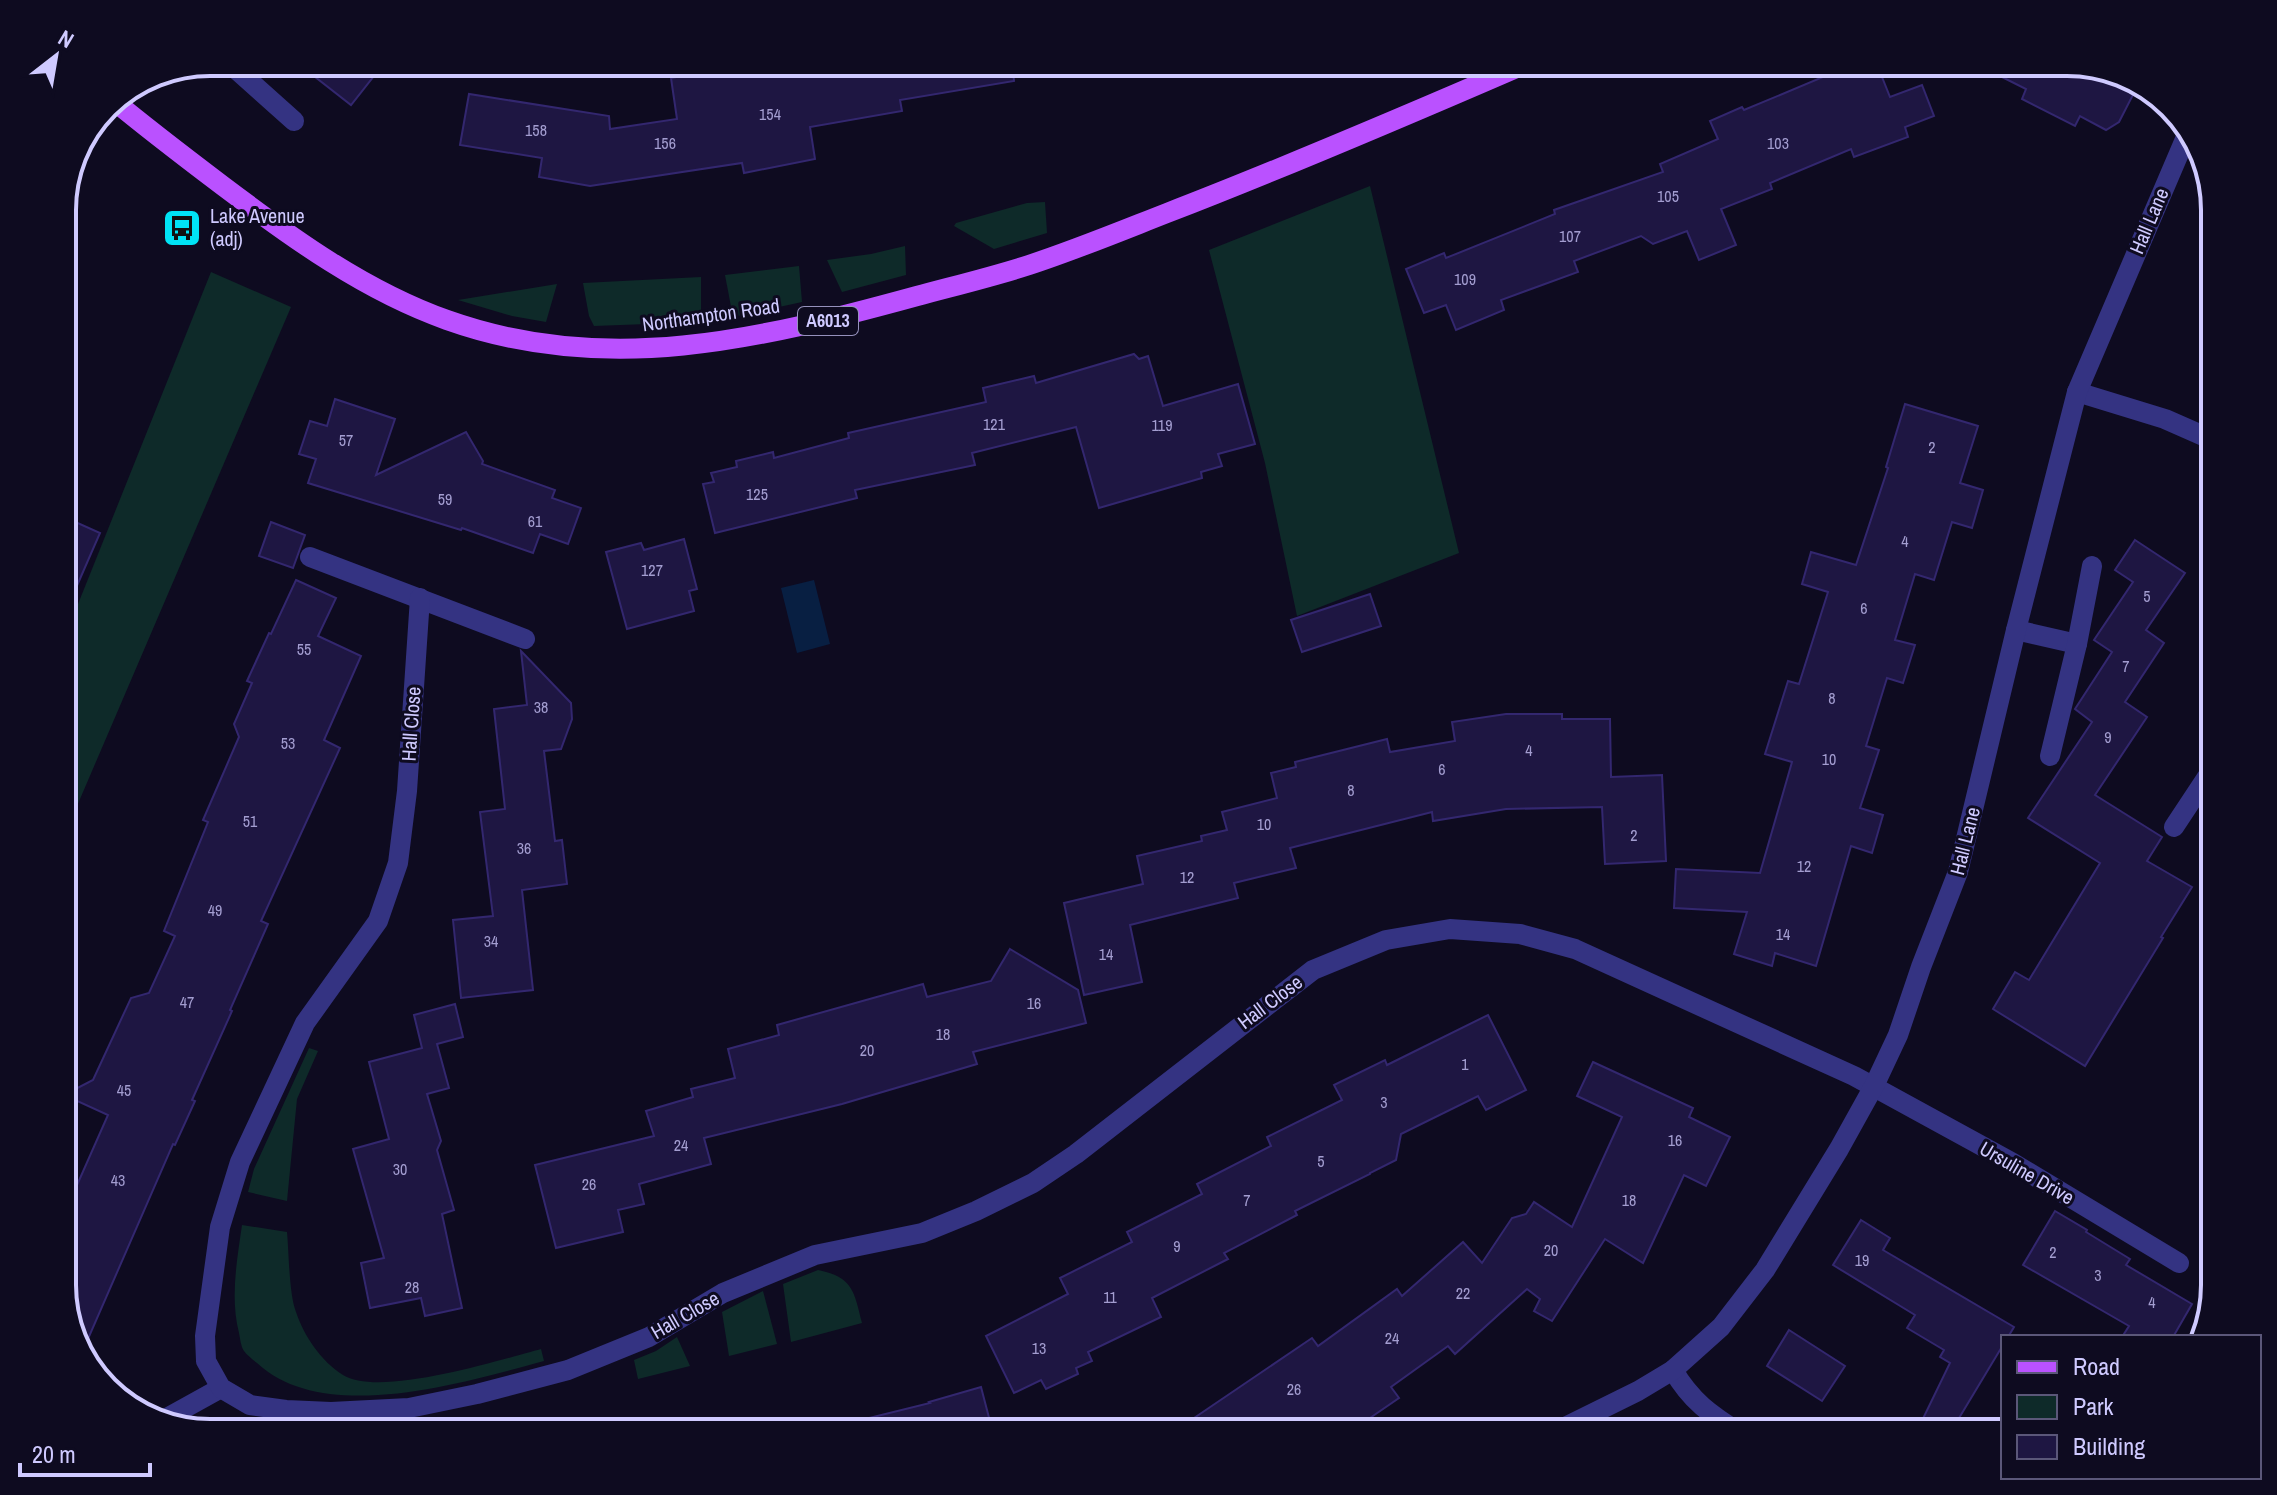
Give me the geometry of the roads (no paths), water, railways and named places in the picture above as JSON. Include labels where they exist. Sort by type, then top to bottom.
[{"type":"main road","name":"Northampton Road","points":[[124,108],[285,233],[343,270],[402,302],[449,321],[514,339],[571,347],[637,350],[698,346],[803,326],[1029,265],[1272,172],[1497,76]]},
{"type":"street","points":[[244,76],[294,121]]},
{"type":"street","name":"Hall Lane","points":[[1581,1419],[1673,1370],[1721,1327],[1765,1270],[1874,1086],[1898,1035],[1958,872],[2077,392],[2183,143]]},
{"type":"street","points":[[2077,392],[2165,419],[2201,435]]},
{"type":"street","points":[[310,557],[525,639]]},
{"type":"street","points":[[2050,756],[2092,566]]},
{"type":"street","name":"Hall Close","points":[[420,598],[407,791],[398,863],[378,921],[305,1023],[240,1162],[220,1227],[205,1336],[206,1361],[221,1388],[250,1405],[331,1412],[378,1410],[423,1405],[568,1370],[649,1337],[723,1293],[815,1255],[922,1233],[976,1211],[1033,1183],[1076,1154],[1313,970],[1386,940],[1450,929],[1520,934],[1575,949],[1874,1086]]},
{"type":"street","points":[[2016,630],[2077,644]]},
{"type":"street","points":[[2174,827],[2201,786]]},
{"type":"street","name":"Ursuline Drive","points":[[1874,1086],[2013,1163],[2179,1263]]},
{"type":"street","points":[[1673,1370],[1683,1387],[1703,1409],[1718,1419]]},
{"type":"street","points":[[174,1414],[221,1388]]},
{"type":"water","points":[[814,580],[830,644],[797,653],[781,588]]},
{"type":"place","name":"Lake Avenue (adj)","points":[[182,228]]}]
